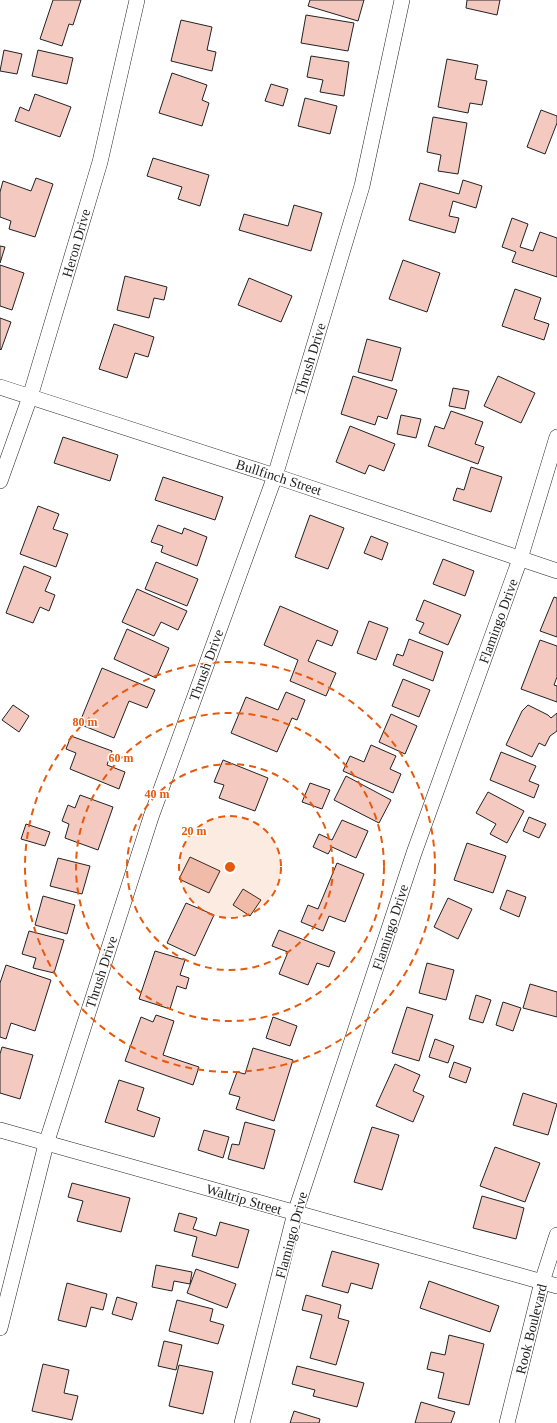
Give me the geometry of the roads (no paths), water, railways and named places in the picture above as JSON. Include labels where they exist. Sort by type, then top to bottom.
[{"type":"street","name":"Heron Drive","points":[[0,481],[30,397],[100,162],[137,0]]},
{"type":"street","name":"Thrush Drive","points":[[0,1328],[46,1144],[151,817],[275,476],[362,186],[402,0]]},
{"type":"street","name":"Bullfinch Street","points":[[0,387],[275,476],[557,571]]},
{"type":"street","name":"Flamingo Drive","points":[[242,1423],[295,1213],[414,853],[520,559],[557,437]]},
{"type":"street","name":"Waltrip Street","points":[[0,1130],[557,1286]]},
{"type":"street","name":"Rook Boulevard","points":[[507,1423],[542,1282],[557,1235]]}]
